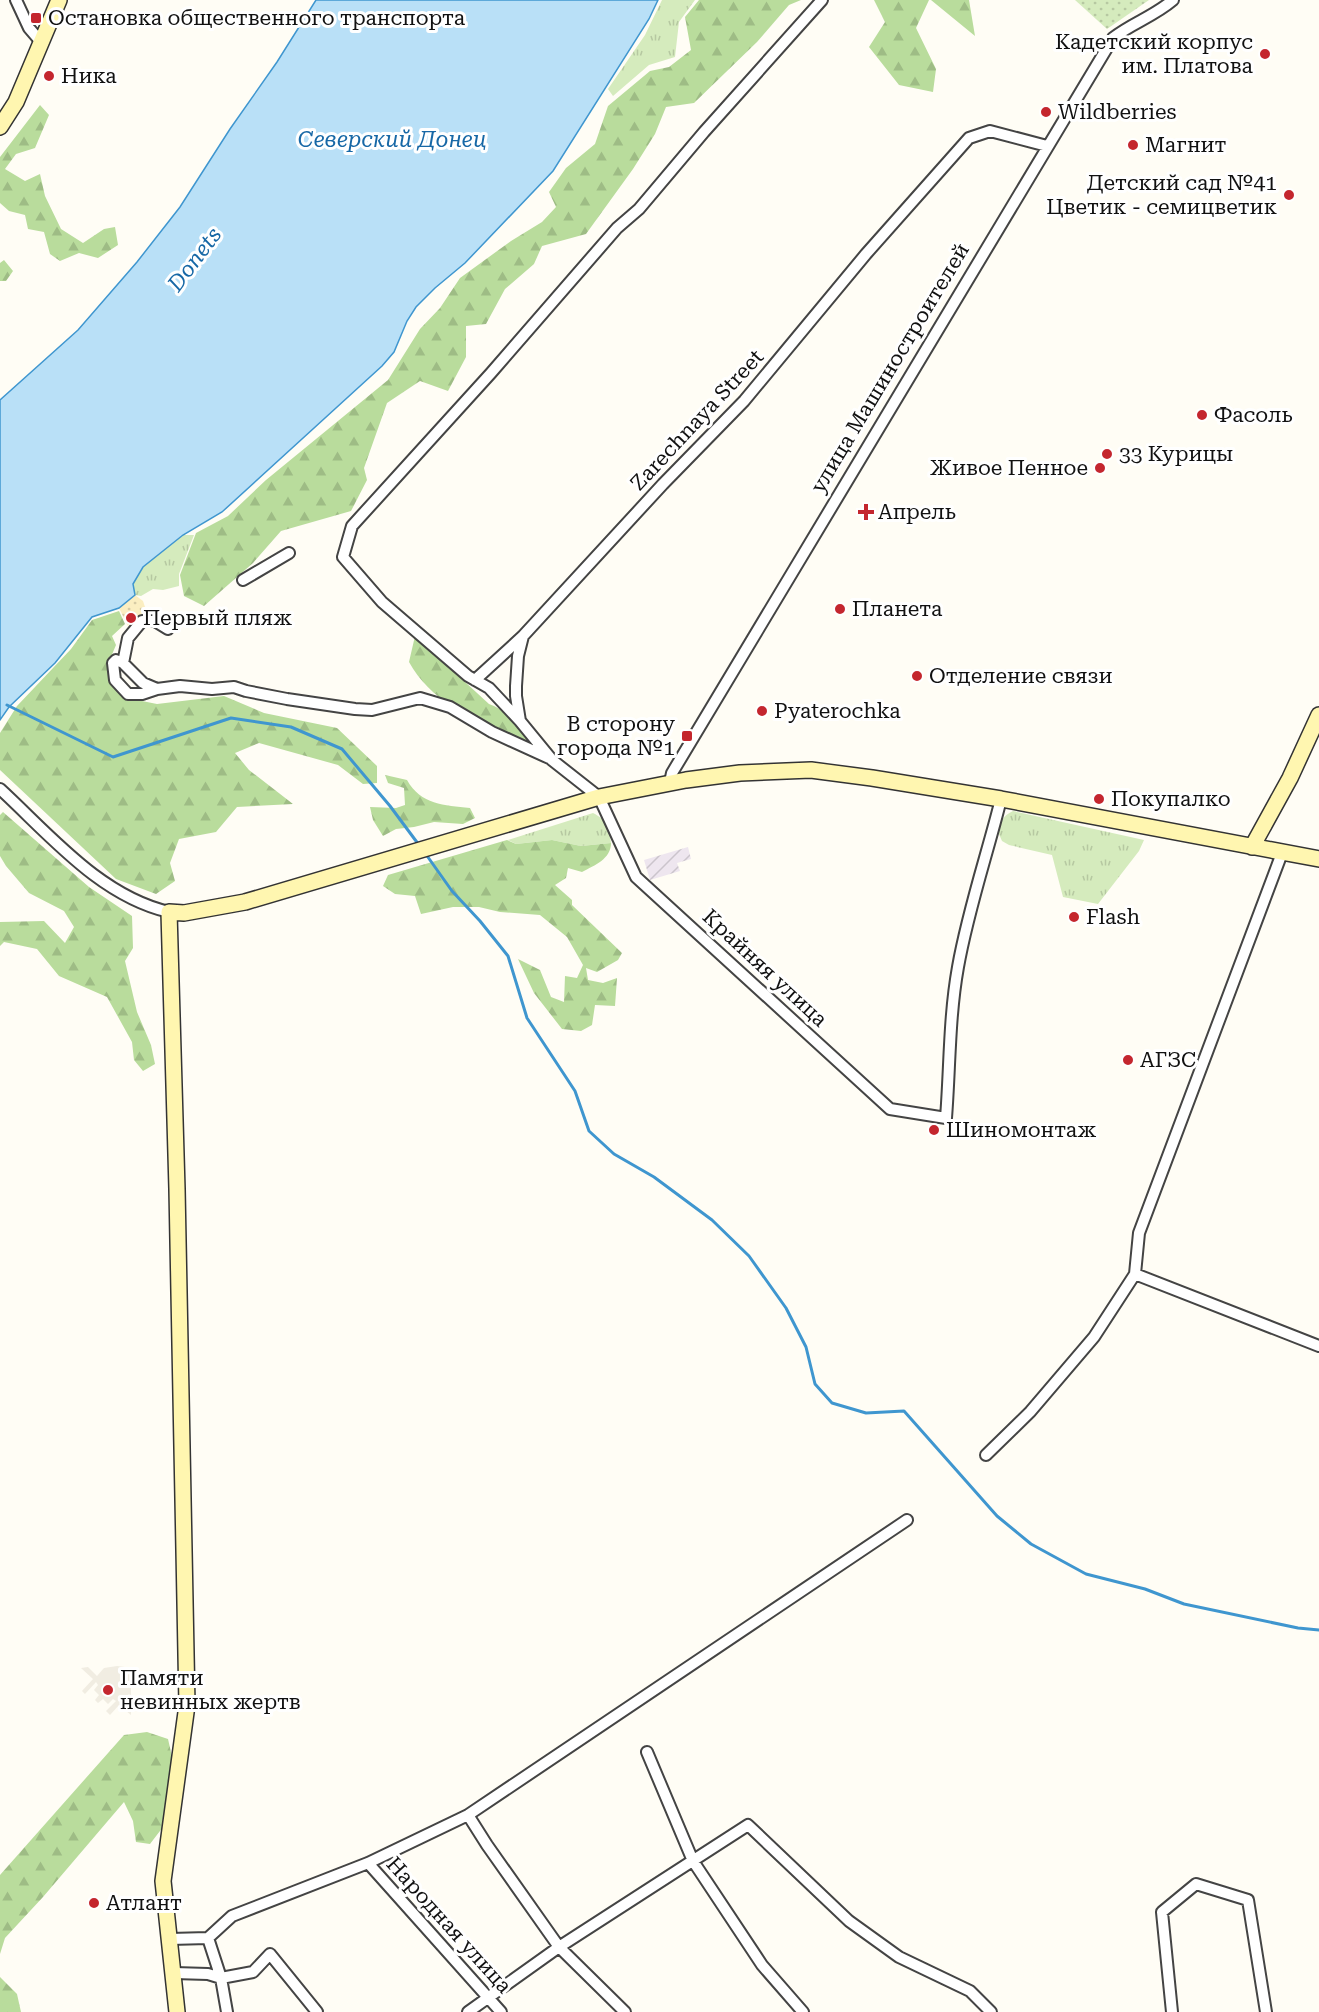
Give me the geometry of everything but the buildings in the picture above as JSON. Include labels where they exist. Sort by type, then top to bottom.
[{"type":"street","points":[[16,0],[29,28],[41,42]]},
{"type":"street","points":[[0,127],[5,111],[41,42],[58,0]]},
{"type":"street","points":[[599,797],[552,760],[489,688],[428,644],[381,602],[343,557],[352,526],[491,373],[617,228],[639,209],[704,132],[822,0]]},
{"type":"street","name":"улица Машиностроителей","points":[[670,782],[672,773],[1113,38],[1121,31],[1137,25],[1162,10],[1173,0]]},
{"type":"street","name":"Zarechnaya Street","points":[[475,680],[523,636],[663,484],[744,401],[866,254],[969,138],[990,131],[1047,146]]},
{"type":"street","points":[[243,580],[290,553]]},
{"type":"street","points":[[123,663],[128,638],[142,621],[155,621],[168,629]]},
{"type":"street","points":[[520,721],[516,686],[518,656],[523,636]]},
{"type":"street","points":[[157,689],[143,683],[123,663],[116,660],[113,663],[113,672],[119,686],[128,694],[142,694],[157,689],[180,686],[212,689],[234,687],[246,692],[356,710],[372,710],[420,698],[450,707],[492,732],[552,760]]},
{"type":"street","points":[[1252,847],[1290,778],[1319,715]]},
{"type":"street","points":[[0,789],[101,880],[123,895],[147,907],[184,914],[244,902],[599,797],[670,782],[740,773],[811,770],[872,778],[1001,799],[1319,860]]},
{"type":"street","name":"Крайняя улица","points":[[599,797],[636,876],[645,885],[890,1109],[946,1118],[950,1019],[957,969],[965,927],[990,845],[1001,799]]},
{"type":"street","points":[[986,1455],[1030,1412],[1094,1337],[1135,1274],[1139,1233],[1282,853]]},
{"type":"street","points":[[169,912],[178,1200],[187,1705],[163,1881],[177,2012]]},
{"type":"street","points":[[1135,1274],[1319,1346]]},
{"type":"street","points":[[170,1939],[208,1938],[232,1916],[368,1863],[468,1815],[907,1520]]},
{"type":"street","points":[[647,1752],[693,1861],[762,1965],[803,2012]]},
{"type":"street","points":[[468,1815],[559,1947],[625,2012]]},
{"type":"street","points":[[468,2012],[559,1947],[748,1825],[849,1921],[899,1957],[970,1991],[991,2012]]},
{"type":"street","name":"Народная улица","points":[[368,1863],[501,2012]]},
{"type":"street","points":[[1172,2012],[1162,1912],[1196,1884],[1248,1900],[1266,2012]]},
{"type":"street","points":[[208,1938],[221,1978],[227,2012]]},
{"type":"street","points":[[174,1973],[208,1974],[221,1978],[253,1972],[270,1954],[317,2012]]},
{"type":"shaded area","points":[[688,847],[691,859],[677,863],[680,871],[650,880],[644,860]]},
{"type":"shaded area","points":[[88,1667],[97,1676],[104,1668],[125,1667],[131,1674],[131,1696],[129,1694],[122,1701],[131,1709],[131,1715],[119,1705],[110,1715],[106,1711],[116,1701],[113,1699],[108,1704],[103,1699],[98,1703],[95,1700],[99,1695],[94,1690],[98,1685],[96,1682],[85,1694],[82,1691],[93,1679],[81,1668]]},
{"type":"green space","points":[[662,0],[695,0],[679,22],[675,57],[649,65],[613,96],[608,89],[645,35]]},
{"type":"green space","points":[[699,0],[801,0],[789,5],[757,42],[694,103],[666,107],[655,134],[633,169],[586,234],[542,246],[534,264],[505,289],[486,324],[466,326],[466,357],[448,391],[420,381],[387,403],[364,468],[367,480],[351,511],[281,531],[253,563],[204,606],[184,596],[180,575],[196,533],[228,516],[266,480],[388,380],[420,329],[440,308],[460,278],[542,222],[556,207],[549,192],[566,168],[595,144],[608,106],[650,71],[669,67],[691,50],[685,17]]},
{"type":"green space","points":[[874,0],[929,0],[916,28],[936,69],[933,92],[899,85],[869,47],[885,22]]},
{"type":"green space","points":[[931,0],[969,0],[975,36]]},
{"type":"green space","points":[[1075,0],[1149,0],[1107,29]]},
{"type":"green space","points":[[40,105],[49,115],[35,148],[16,154],[5,169],[25,181],[40,174],[45,196],[61,229],[83,243],[104,229],[115,227],[118,245],[98,258],[79,253],[60,261],[50,254],[44,232],[28,229],[25,215],[9,211],[0,203],[0,157]]},
{"type":"green space","points":[[4,260],[13,271],[6,281],[0,281],[0,263]]},
{"type":"green space","points":[[183,535],[194,535],[179,574],[179,586],[163,590],[153,589],[141,596],[135,595],[133,584],[143,567]]},
{"type":"green space","points":[[119,611],[125,624],[112,636],[116,645],[108,664],[122,697],[157,704],[224,696],[264,713],[337,728],[377,766],[377,783],[363,784],[338,765],[259,743],[235,753],[249,770],[293,804],[237,807],[216,832],[179,839],[170,863],[175,881],[156,894],[116,879],[0,770],[0,733],[17,706],[71,649],[92,620]]},
{"type":"green space","points":[[415,636],[489,704],[514,720],[531,746],[479,723],[432,691],[409,662]]},
{"type":"green space","points":[[385,775],[407,780],[426,799],[451,806],[470,808],[475,818],[463,824],[434,822],[396,829],[383,836],[373,820],[370,807],[396,808],[405,805],[404,788],[388,783]]},
{"type":"green space","points":[[1013,811],[1144,840],[1139,851],[1098,904],[1063,897],[1052,855],[1009,845],[1002,841],[998,832],[1000,825],[1004,817]]},
{"type":"green space","points":[[3,812],[89,887],[132,916],[133,948],[125,961],[137,1012],[151,1045],[155,1064],[143,1071],[134,1060],[132,1042],[107,997],[59,976],[37,949],[4,942],[0,946],[0,922],[44,921],[65,943],[74,927],[64,911],[29,893],[6,866],[0,856],[0,815]]},
{"type":"green space","points":[[593,813],[606,825],[611,843],[581,846],[552,840],[516,844],[508,840]]},
{"type":"green space","points":[[507,840],[516,844],[552,840],[581,846],[611,843],[608,853],[601,861],[582,872],[568,868],[566,878],[555,885],[572,900],[572,905],[622,953],[618,960],[597,972],[586,968],[588,980],[603,983],[617,978],[615,1006],[595,1005],[592,1025],[581,1031],[562,1029],[534,993],[518,959],[540,970],[551,997],[564,1002],[565,976],[577,978],[583,965],[567,937],[540,915],[500,912],[479,907],[453,907],[421,914],[415,896],[395,894],[383,886],[388,875]]},
{"type":"green space","points":[[147,1732],[168,1739],[173,1761],[163,1827],[150,1844],[136,1842],[133,1821],[124,1802],[5,1938],[0,1954],[0,1875],[124,1735]]},
{"type":"green space","points":[[0,1977],[17,1994],[21,2012],[0,2012]]},
{"type":"sand","name":"Первый пляж","points":[[135,595],[143,601],[146,610],[128,626],[119,608]]},
{"type":"water","name":"Северский Донец","points":[[316,0],[658,0],[649,19],[553,171],[465,263],[416,307],[407,321],[394,352],[382,366],[222,512],[183,535],[143,567],[133,584],[135,595],[119,608],[92,617],[55,663],[9,707],[0,720],[0,400],[78,330],[137,262],[180,207]]},
{"type":"waterway","points":[[7,705],[113,757],[231,718],[291,727],[342,749],[419,845]]},
{"type":"waterway","points":[[425,853],[452,891],[508,956],[527,1018],[575,1091],[589,1131],[614,1154],[654,1177],[712,1220],[749,1256],[786,1308],[806,1347],[815,1384],[832,1403],[866,1413],[904,1411],[997,1516],[1031,1544],[1086,1574],[1145,1589],[1184,1604],[1298,1628],[1319,1630]]},
{"type":"place","name":"Остановка общественного транспорта","points":[[36,18]]},
{"type":"place","name":"Кадетский корпус им. Платова","points":[[1265,54]]},
{"type":"place","name":"Ника","points":[[49,76]]},
{"type":"place","name":"Wildberries","points":[[1046,112]]},
{"type":"place","name":"Магнит","points":[[1133,145]]},
{"type":"place","name":"Детский сад №41 Цветик - семицветик","points":[[1289,195]]},
{"type":"place","name":"Фасоль","points":[[1202,415]]},
{"type":"place","name":"33 Курицы","points":[[1107,454]]},
{"type":"place","name":"Живое Пенное","points":[[1100,468]]},
{"type":"place","name":"Апрель","points":[[866,512]]},
{"type":"place","name":"Планета","points":[[840,609]]},
{"type":"place","name":"Первый пляж","points":[[131,618]]},
{"type":"place","name":"Отделение связи","points":[[917,676]]},
{"type":"place","name":"Pyaterochka","points":[[762,711]]},
{"type":"place","name":"В сторону города №1","points":[[687,736]]},
{"type":"place","name":"Покупалко","points":[[1099,799]]},
{"type":"place","name":"Flash","points":[[1074,917]]},
{"type":"place","name":"АГЗС","points":[[1128,1060]]},
{"type":"place","name":"Шиномонтаж","points":[[934,1130]]},
{"type":"place","name":"Памяти невинных жертв","points":[[108,1690]]},
{"type":"place","name":"Атлант","points":[[94,1903]]},
{"type":"water label","name":"Donets","points":[[194,259]]}]
